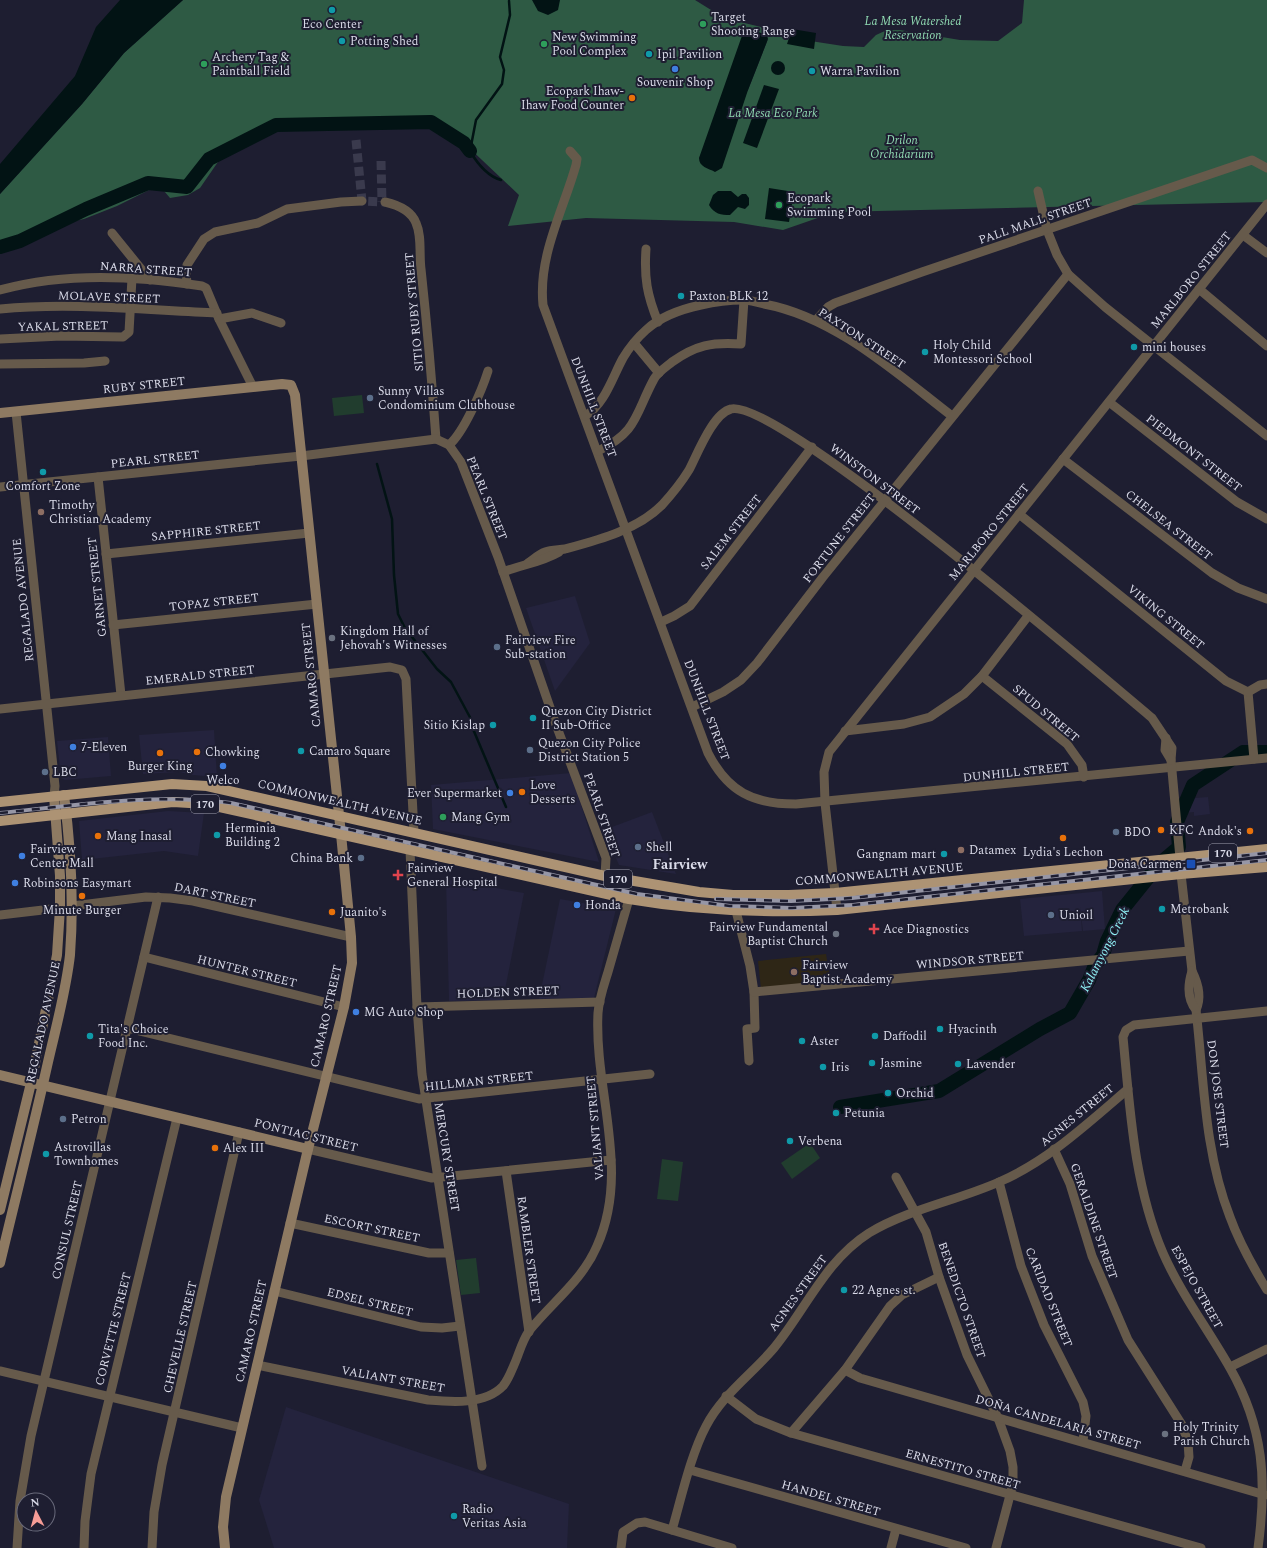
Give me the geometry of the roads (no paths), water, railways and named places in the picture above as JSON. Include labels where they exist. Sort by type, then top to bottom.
[{"type":"main road","points":[[176,802],[181,798],[183,793],[177,784]]},
{"type":"main road","name":"COMMONWEALTH AVENUE","points":[[0,802],[58,792],[192,784],[339,815],[605,876],[662,886],[733,895],[835,893],[1267,849]]},
{"type":"main road","points":[[189,803],[184,796],[184,792],[192,784]]},
{"type":"main road","name":"170","points":[[0,821],[176,802],[220,806],[629,899],[658,904],[736,911],[790,912],[837,910],[1182,874],[1267,867]]},
{"type":"street","name":"DUNHILL STREET","points":[[570,151],[577,159],[569,191],[549,246],[544,267],[542,293],[545,311],[598,451],[708,753],[716,768],[738,790],[748,797],[779,804],[825,803],[1084,777],[1171,764],[1267,758]]},
{"type":"street","name":"PALL MALL STREET","points":[[816,320],[828,307],[835,303],[1252,160],[1267,168]]},
{"type":"street","points":[[1038,191],[1047,230],[1057,256],[1068,274],[1106,307],[1267,436]]},
{"type":"street","points":[[187,284],[187,265],[204,239],[215,232],[258,224],[287,209],[341,202],[362,201]]},
{"type":"street","name":"SITIO RUBY STREET","points":[[385,202],[399,206],[413,216],[419,231],[420,260],[431,363],[436,439]]},
{"type":"street","name":"MARLBORO STREET","points":[[837,910],[825,803],[824,772],[829,752],[1267,204]]},
{"type":"street","points":[[112,233],[150,280]]},
{"type":"street","points":[[1243,235],[1267,254]]},
{"type":"street","points":[[646,249],[646,291],[658,322]]},
{"type":"street","name":"FORTUNE STREET","points":[[692,707],[723,692],[741,680],[753,667],[952,416],[1068,274]]},
{"type":"street","name":"NARRA STREET","points":[[0,290],[59,278],[132,278],[202,286],[206,288],[253,387]]},
{"type":"street","points":[[130,308],[132,278]]},
{"type":"street","points":[[1199,289],[1267,346]]},
{"type":"street","points":[[598,451],[620,438],[631,426],[659,373],[690,350],[701,346],[712,344],[741,344],[744,300]]},
{"type":"street","name":"PAXTON STREET","points":[[585,416],[591,413],[599,403],[623,358],[646,330],[658,322],[695,306],[744,300],[792,311],[816,320],[878,360],[952,416]]},
{"type":"street","name":"MOLAVE STREET","points":[[0,309],[56,307],[130,308],[218,316],[252,313],[281,323]]},
{"type":"street","name":"YAKAL STREET","points":[[0,339],[61,336],[123,337],[129,332],[130,308]]},
{"type":"street","points":[[634,343],[659,373]]},
{"type":"street","points":[[0,364],[84,363],[105,361]]},
{"type":"street","points":[[436,439],[449,445],[456,437],[480,393],[488,371]]},
{"type":"street","name":"RUBY STREET","points":[[0,413],[282,384],[291,385]]},
{"type":"street","name":"CAMARO STREET","points":[[225,1548],[223,1527],[226,1497],[290,1223],[344,1007],[351,970],[351,938],[341,834],[295,395],[291,385]]},
{"type":"street","name":"PIEDMONT STREET","points":[[1109,402],[1237,502],[1267,519]]},
{"type":"street","name":"WINSTON STREET","points":[[503,572],[528,562],[546,559],[564,549],[638,524],[650,515],[676,488],[718,419],[730,409],[748,411],[786,430],[885,500],[1152,718],[1166,738],[1165,750],[1171,764],[1180,858]]},
{"type":"street","name":"REGALADO AVENUE","points":[[0,1210],[31,1083],[57,955],[60,908],[59,846],[56,814],[58,792],[46,704],[16,412]]},
{"type":"street","name":"PEARL STREET","points":[[0,487],[301,456],[436,439]]},
{"type":"street","name":"PEARL STREET","points":[[449,445],[461,462],[503,572],[555,722],[606,858],[605,876]]},
{"type":"street","name":"SALEM STREET","points":[[661,622],[690,606],[812,447]]},
{"type":"street","name":"CHELSEA STREET","points":[[1063,459],[1212,573],[1238,588],[1267,599]]},
{"type":"street","name":"GARNET STREET","points":[[98,477],[121,695]]},
{"type":"street","name":"VIKING STREET","points":[[1019,514],[1226,681],[1248,692]]},
{"type":"street","name":"SAPPHIRE STREET","points":[[106,554],[309,532]]},
{"type":"street","name":"TOPAZ STREET","points":[[114,625],[317,604]]},
{"type":"street","points":[[845,731],[904,724],[930,717],[964,694],[982,676],[1028,616]]},
{"type":"street","name":"EMERALD STREET","points":[[0,709],[390,667],[402,670],[406,679],[414,832]]},
{"type":"street","name":"SPUD STREET","points":[[982,676],[1067,744],[1082,765],[1084,777]]},
{"type":"street","points":[[1254,759],[1248,692],[1260,685],[1267,684]]},
{"type":"street","name":"REGALADO AVENUE","points":[[0,1263],[43,1086],[61,1005],[68,963],[72,906],[70,844],[67,813],[58,792]]},
{"type":"street","name":"MERCURY STREET","points":[[410,850],[417,1007],[426,1099],[482,1466]]},
{"type":"street","name":"DON JOSE STREET","points":[[1182,874],[1189,951],[1192,971],[1197,982],[1200,1003],[1196,1014],[1207,1120],[1222,1192],[1230,1217],[1252,1264],[1267,1290]]},
{"type":"street","name":"DART STREET","points":[[72,906],[158,897],[193,901],[351,938]]},
{"type":"street","name":"CONSUL STREET","points":[[17,1548],[24,1468],[158,897]]},
{"type":"street","name":"VALIANT STREET","points":[[257,1365],[428,1400],[472,1400],[494,1392],[503,1386],[528,1332],[579,1277],[596,1248],[608,1217],[612,1185],[611,1160],[598,1032],[600,1002],[629,899]]},
{"type":"street","points":[[0,916],[60,908]]},
{"type":"street","points":[[736,911],[750,966],[754,992],[755,1028],[747,1030],[749,1061]]},
{"type":"street","name":"WINDSOR STREET","points":[[754,992],[1189,951]]},
{"type":"street","name":"HUNTER STREET","points":[[144,957],[344,1007]]},
{"type":"street","name":"HOLDEN STREET","points":[[417,1007],[600,1002]]},
{"type":"street","points":[[1196,1014],[1267,1011]]},
{"type":"street","name":"ESPEJO STREET","points":[[1196,1014],[1134,1025],[1126,1030],[1124,1037],[1128,1089],[1139,1174],[1148,1210],[1163,1252],[1182,1289],[1230,1368],[1250,1409],[1256,1430],[1263,1470],[1265,1495],[1258,1548]]},
{"type":"street","name":"HILLMAN STREET","points":[[127,1028],[407,1097],[426,1099],[650,1074]]},
{"type":"street","name":"PONTIAC STREET","points":[[0,1075],[425,1178],[439,1178],[611,1160]]},
{"type":"street","name":"AGNES STREET","points":[[672,1530],[705,1427],[726,1396],[774,1348],[834,1263],[843,1253],[868,1234],[883,1225],[914,1212],[999,1182],[1036,1163],[1128,1089]]},
{"type":"street","name":"CORVETTE STREET","points":[[84,1548],[85,1521],[91,1474],[108,1397],[177,1118]]},
{"type":"street","name":"CHEVELLE STREET","points":[[152,1548],[154,1512],[158,1489],[239,1132]]},
{"type":"street","name":"GERALDINE STREET","points":[[1054,1149],[1070,1184],[1092,1256],[1128,1340],[1182,1425],[1188,1442],[1189,1457],[1185,1471]]},
{"type":"street","name":"RAMBLER STREET","points":[[506,1171],[528,1332]]},
{"type":"street","name":"BENEDICTO STREET","points":[[896,1177],[926,1232],[939,1277],[967,1355],[1005,1434],[1013,1467],[1011,1495],[996,1548]]},
{"type":"street","name":"CARIDAD STREET","points":[[999,1182],[1021,1266],[1044,1325],[1083,1402],[1086,1416],[1083,1441]]},
{"type":"street","name":"ESCORT STREET","points":[[290,1223],[429,1253],[449,1253]]},
{"type":"street","points":[[791,1433],[845,1370],[890,1306],[902,1295],[939,1277]]},
{"type":"street","name":"EDSEL STREET","points":[[274,1291],[421,1327],[442,1328],[460,1326]]},
{"type":"street","points":[[1230,1368],[1267,1349]]},
{"type":"street","name":"DOÑA CANDELARIA STREET","points":[[845,1370],[860,1378],[1083,1441],[1265,1495]]},
{"type":"street","points":[[0,1371],[242,1428]]},
{"type":"street","name":"ERNESTITO STREET","points":[[726,1396],[756,1418],[791,1433],[1011,1495],[1180,1545],[1201,1548]]},
{"type":"street","name":"HANDEL STREET","points":[[690,1470],[966,1548]]},
{"type":"street","points":[[621,1548],[623,1532],[637,1523],[645,1522],[732,1548]]},
{"type":"street","points":[[891,1548],[896,1529]]},
{"type":"waterway","points":[[501,180],[491,175],[483,168],[470,151],[476,120],[502,84],[504,70],[500,57],[510,15],[509,1]]},
{"type":"waterway","points":[[0,247],[20,241],[86,209],[148,183],[187,187],[209,159],[276,125],[431,122],[464,143],[470,151]]},
{"type":"waterway","points":[[377,464],[392,519],[394,575],[398,614],[405,628],[437,669],[451,682],[472,721],[473,729],[506,807]]},
{"type":"waterway","name":"Kalamyong Creek","points":[[840,1107],[939,1091],[1040,1029],[1070,1013],[1089,980],[1095,965],[1103,955],[1107,941],[1122,910],[1159,864],[1179,847],[1177,822],[1193,785],[1243,752],[1267,752]]},
{"type":"tunnel","points":[[356,140],[362,201],[385,202]]},
{"type":"tunnel","points":[[381,161],[382,202]]},
{"type":"railway","points":[[0,813],[116,801],[173,799],[231,803],[637,894],[730,906],[792,908],[853,905],[1267,860]]},
{"type":"railway","points":[[716,899],[791,901],[852,898],[1267,853]]},
{"type":"place","name":"Eco Center","points":[[332,10]]},
{"type":"place","name":"Target Shooting Range","points":[[703,24]]},
{"type":"place","name":"Potting Shed","points":[[342,41]]},
{"type":"place","name":"New Swimming Pool Complex","points":[[544,44]]},
{"type":"place","name":"Ipil Pavilion","points":[[649,54]]},
{"type":"place","name":"Archery Tag & Paintball Field","points":[[204,64]]},
{"type":"place","name":"Souvenir Shop","points":[[675,69]]},
{"type":"place","name":"Warra Pavilion","points":[[812,71]]},
{"type":"place","name":"Ecopark Ihaw- Ihaw Food Counter","points":[[632,98]]},
{"type":"place","name":"Ecopark Swimming Pool","points":[[779,205]]},
{"type":"place","name":"Paxton BLK 12","points":[[681,296]]},
{"type":"place","name":"mini houses","points":[[1134,347]]},
{"type":"place","name":"Holy Child Montessori School","points":[[925,352]]},
{"type":"place","name":"Sunny Villas Condominium Clubhouse","points":[[370,398]]},
{"type":"place","name":"Comfort Zone","points":[[43,472]]},
{"type":"place","name":"Timothy Christian Academy","points":[[41,512]]},
{"type":"place","name":"Kingdom Hall of Jehovah's Witnesses","points":[[332,638]]},
{"type":"place","name":"Fairview Fire Sub-station","points":[[497,647]]},
{"type":"place","name":"Quezon City District II Sub-Office","points":[[533,718]]},
{"type":"place","name":"Sitio Kislap","points":[[493,725]]},
{"type":"place","name":"7-Eleven","points":[[73,747]]},
{"type":"place","name":"Quezon City Police District Station 5","points":[[530,750]]},
{"type":"place","name":"Camaro Square","points":[[301,751]]},
{"type":"place","name":"Chowking","points":[[197,752]]},
{"type":"place","name":"Burger King","points":[[160,753]]},
{"type":"place","name":"Welco","points":[[223,766]]},
{"type":"place","name":"LBC","points":[[45,772]]},
{"type":"place","name":"Love Desserts","points":[[522,792]]},
{"type":"place","name":"Ever Supermarket","points":[[510,793]]},
{"type":"place","name":"Mang Gym","points":[[443,817]]},
{"type":"place","name":"KFC","points":[[1161,830]]},
{"type":"place","name":"Andok's","points":[[1250,831]]},
{"type":"place","name":"BDO","points":[[1116,832]]},
{"type":"place","name":"Herminia Building 2","points":[[217,835]]},
{"type":"place","name":"Mang Inasal","points":[[98,836]]},
{"type":"place","name":"Lydia's Lechon","points":[[1063,838]]},
{"type":"place","name":"Shell","points":[[638,847]]},
{"type":"place","name":"Datamex","points":[[961,850]]},
{"type":"place","name":"Gangnam mart","points":[[944,854]]},
{"type":"place","name":"Fairview Center Mall","points":[[22,856]]},
{"type":"place","name":"China Bank","points":[[361,858]]},
{"type":"place","name":"Doña Carmen","points":[[1191,864]]},
{"type":"place","name":"Fairview General Hospital","points":[[398,875]]},
{"type":"place","name":"Robinsons Easymart","points":[[15,883]]},
{"type":"place","name":"Minute Burger","points":[[82,896]]},
{"type":"place","name":"Honda","points":[[577,905]]},
{"type":"place","name":"Metrobank","points":[[1162,909]]},
{"type":"place","name":"Juanito's","points":[[332,912]]},
{"type":"place","name":"Unioil","points":[[1051,915]]},
{"type":"place","name":"Ace Diagnostics","points":[[874,929]]},
{"type":"place","name":"Fairview Fundamental Baptist Church","points":[[836,934]]},
{"type":"place","name":"Fairview Baptist Academy","points":[[794,972]]},
{"type":"place","name":"MG Auto Shop","points":[[356,1012]]},
{"type":"place","name":"Hyacinth","points":[[940,1029]]},
{"type":"place","name":"Tita's Choice Food Inc.","points":[[90,1036]]},
{"type":"place","name":"Daffodil","points":[[875,1036]]},
{"type":"place","name":"Aster","points":[[802,1041]]},
{"type":"place","name":"Jasmine","points":[[872,1063]]},
{"type":"place","name":"Lavender","points":[[958,1064]]},
{"type":"place","name":"Iris","points":[[823,1067]]},
{"type":"place","name":"Orchid","points":[[888,1093]]},
{"type":"place","name":"Petunia","points":[[836,1113]]},
{"type":"place","name":"Petron","points":[[63,1119]]},
{"type":"place","name":"Verbena","points":[[790,1141]]},
{"type":"place","name":"Alex III","points":[[215,1148]]},
{"type":"place","name":"Astrovillas Townhomes","points":[[46,1154]]},
{"type":"place","name":"22 Agnes st.","points":[[844,1290]]},
{"type":"place","name":"Holy Trinity Parish Church","points":[[1165,1434]]},
{"type":"place","name":"Radio Veritas Asia","points":[[454,1516]]},
{"type":"district","name":"Fairview","points":[[680,864]]},
{"type":"park label","name":"La Mesa Watershed Reservation","points":[[913,28]]},
{"type":"park label","name":"La Mesa Eco Park","points":[[773,113]]},
{"type":"park label","name":"Drilon Orchidarium","points":[[902,147]]}]
